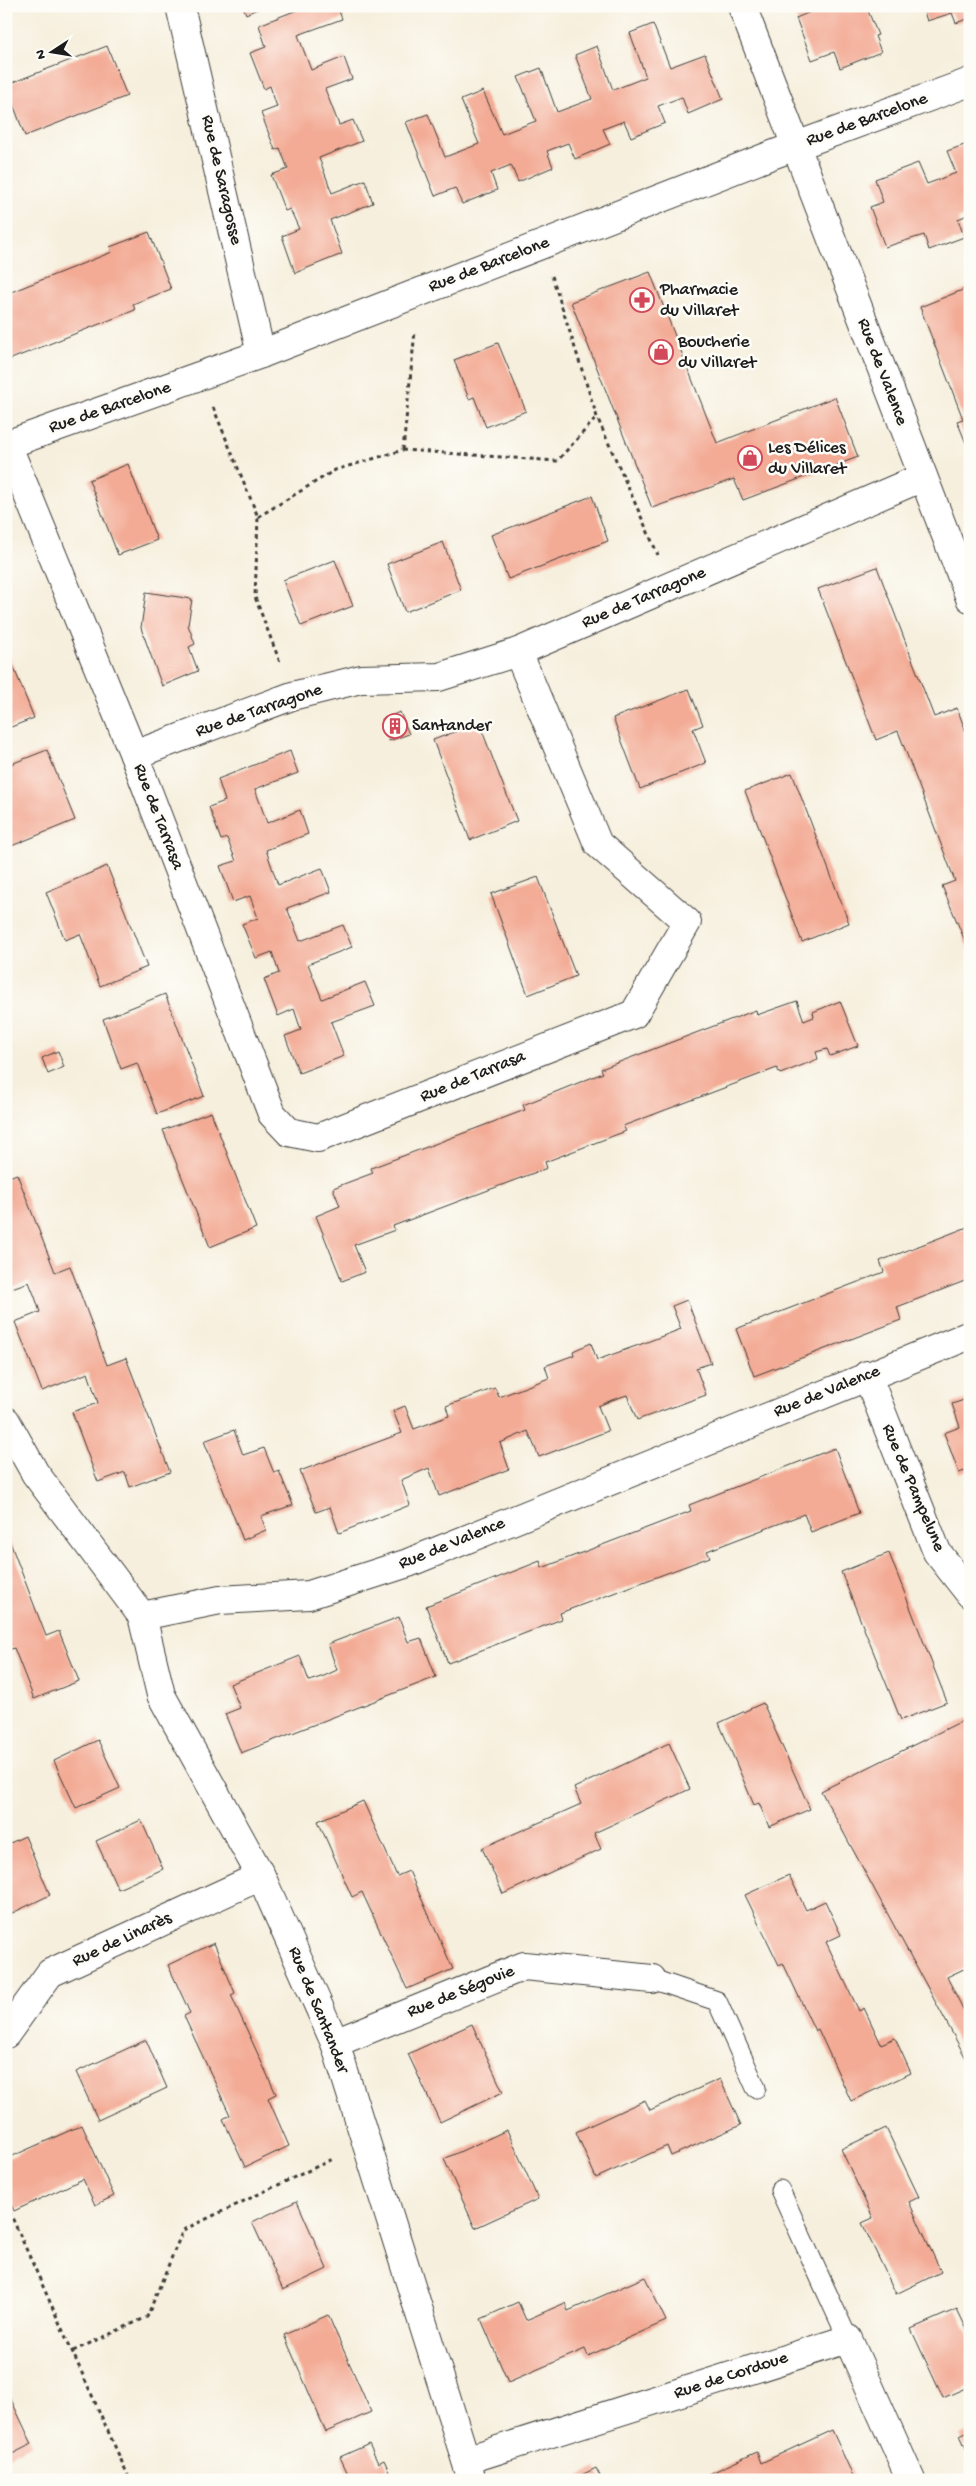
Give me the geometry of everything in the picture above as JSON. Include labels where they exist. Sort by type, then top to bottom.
[{"type":"street","name":"Rue de Saragosse","points":[[180,6],[260,354]]},
{"type":"street","name":"Rue de Valence","points":[[742,6],[970,598]]},
{"type":"street","name":"Rue de Barcelone","points":[[6,445],[260,354],[796,146],[970,82]]},
{"type":"street","points":[[6,445],[134,755]]},
{"type":"street","name":"Rue de Tarragone","points":[[134,755],[292,696],[361,679],[439,677],[518,652],[923,477]]},
{"type":"street","name":"Rue de Tarrasa","points":[[134,755],[272,1114],[289,1132],[318,1138],[634,1014],[687,922],[598,844],[518,652]]},
{"type":"street","name":"Rue de Valence","points":[[142,1616],[220,1600],[309,1595],[399,1566],[970,1335]]},
{"type":"street","name":"Rue de Pampelune","points":[[867,1376],[938,1552],[970,1594]]},
{"type":"street","points":[[6,1421],[35,1474],[142,1616]]},
{"type":"street","name":"Rue de Santander","points":[[142,1616],[161,1695],[261,1876],[335,2043],[365,2144],[469,2470]]},
{"type":"street","name":"Rue de Linarès","points":[[6,2034],[50,1973],[261,1876]]},
{"type":"street","name":"Rue de Ségovie","points":[[335,2043],[524,1966],[652,1978]]},
{"type":"street","points":[[848,2339],[911,2480]]},
{"type":"street","name":"Rue de Cordoue","points":[[469,2470],[848,2339]]},
{"type":"lane","points":[[652,1978],[717,2002],[756,2088]]},
{"type":"lane","points":[[780,2190],[848,2339]]},
{"type":"path","points":[[542,244],[597,417],[671,586]]},
{"type":"path","points":[[403,450],[419,292]]},
{"type":"path","points":[[200,376],[258,517],[255,597],[292,696]]},
{"type":"path","points":[[258,517],[335,470],[403,450],[557,461],[597,417]]},
{"type":"path","points":[[72,2350],[147,2318],[183,2230],[365,2144]]},
{"type":"path","points":[[6,2204],[130,2480]]},
{"type":"building","points":[[243,6],[264,6],[246,14]]},
{"type":"building","points":[[307,6],[337,6],[342,19],[298,35],[311,70],[344,57],[352,79],[325,89],[339,125],[353,120],[362,141],[319,158],[332,193],[365,180],[373,203],[330,220],[342,254],[295,273],[282,236],[299,229],[290,209],[285,211],[271,175],[288,169],[280,148],[275,150],[261,113],[277,107],[270,86],[264,89],[250,53],[266,47],[259,25]]},
{"type":"building","points":[[816,6],[866,6],[878,35],[875,36],[881,52],[840,68],[834,52],[812,60],[796,18],[817,9]]},
{"type":"building","points":[[922,6],[970,6],[970,18],[956,23],[952,13],[927,21]]},
{"type":"building","points":[[653,24],[670,67],[705,54],[723,99],[688,114],[682,97],[658,106],[665,123],[631,137],[624,121],[603,129],[610,144],[575,159],[568,143],[547,151],[553,167],[518,182],[511,165],[491,173],[497,190],[462,204],[455,188],[435,196],[406,122],[428,114],[445,157],[479,144],[461,100],[483,91],[502,134],[536,121],[518,77],[541,68],[557,112],[592,99],[575,55],[597,46],[613,90],[646,77],[630,33]]},
{"type":"building","points":[[107,46],[127,96],[25,136],[6,85]]},
{"type":"building","points":[[970,143],[970,214],[958,219],[964,237],[929,250],[924,235],[885,247],[870,207],[883,202],[875,179],[918,163],[927,184],[956,173],[947,151]]},
{"type":"building","points":[[149,232],[171,289],[133,304],[135,310],[6,361],[6,294],[112,252],[110,247]]},
{"type":"building","points":[[650,272],[717,443],[835,397],[858,457],[743,500],[734,479],[652,508],[571,302]]},
{"type":"building","points":[[970,287],[970,453],[957,421],[963,419],[920,307]]},
{"type":"building","points":[[498,343],[526,411],[486,427],[474,397],[469,399],[454,360]]},
{"type":"building","points":[[128,464],[157,540],[118,555],[89,480]]},
{"type":"building","points":[[592,496],[608,541],[508,579],[491,535]]},
{"type":"building","points":[[443,542],[461,590],[405,612],[387,564]]},
{"type":"building","points":[[335,560],[353,606],[301,626],[283,580]]},
{"type":"building","points":[[877,567],[934,717],[957,708],[970,743],[970,953],[942,886],[955,881],[898,731],[876,740],[818,589]]},
{"type":"building","points":[[146,592],[192,599],[188,625],[195,644],[189,647],[198,671],[162,686],[141,628]]},
{"type":"building","points":[[6,648],[34,718],[6,729]]},
{"type":"building","points":[[689,689],[703,725],[693,729],[706,763],[640,789],[613,718]]},
{"type":"building","name":"Santander","points":[[400,712],[409,734],[389,741],[382,719]]},
{"type":"building","points":[[479,723],[517,821],[470,840],[433,740]]},
{"type":"building","points":[[47,750],[75,820],[9,847],[6,840],[6,766]]},
{"type":"building","points":[[290,751],[298,773],[255,789],[267,823],[300,810],[308,834],[266,850],[278,885],[322,868],[331,892],[287,908],[300,941],[343,925],[352,947],[308,964],[322,999],[365,982],[375,1006],[331,1022],[344,1056],[299,1073],[285,1036],[301,1030],[294,1009],[278,1016],[264,979],[279,973],[272,952],[256,958],[242,924],[258,918],[250,896],[233,902],[220,866],[236,861],[227,838],[221,840],[209,807],[225,801],[218,779]]},
{"type":"building","points":[[792,773],[849,923],[802,942],[745,791]]},
{"type":"building","points":[[107,866],[147,967],[100,986],[80,934],[65,940],[46,892]]},
{"type":"building","points":[[538,877],[576,976],[528,995],[491,894]]},
{"type":"building","points":[[165,994],[204,1096],[157,1114],[137,1063],[121,1069],[103,1019]]},
{"type":"building","points":[[797,1001],[804,1021],[814,1017],[813,1012],[840,1001],[858,1046],[830,1056],[827,1049],[816,1052],[818,1059],[780,1074],[777,1068],[623,1126],[626,1131],[545,1162],[547,1168],[393,1226],[395,1230],[354,1245],[365,1272],[342,1281],[316,1216],[340,1206],[333,1188],[373,1173],[371,1168],[525,1110],[523,1105],[603,1073],[601,1069],[756,1010],[757,1015]]},
{"type":"building","points":[[58,1051],[64,1067],[48,1074],[42,1058]]},
{"type":"building","points":[[211,1112],[256,1228],[210,1247],[163,1130]]},
{"type":"building","points":[[17,1174],[55,1272],[70,1266],[107,1365],[126,1358],[170,1472],[130,1487],[125,1472],[98,1482],[72,1412],[98,1403],[88,1373],[42,1391],[15,1322],[40,1312],[35,1297],[29,1282],[6,1290],[6,1178]]},
{"type":"building","points":[[970,1226],[970,1279],[897,1307],[901,1320],[754,1376],[736,1329],[884,1272],[880,1261]]},
{"type":"building","points":[[687,1300],[711,1363],[696,1368],[706,1395],[637,1420],[627,1395],[612,1400],[598,1406],[608,1431],[539,1457],[528,1431],[500,1443],[509,1469],[439,1496],[429,1468],[401,1480],[410,1505],[339,1533],[330,1507],[316,1512],[300,1471],[402,1433],[393,1411],[405,1406],[414,1429],[449,1416],[446,1406],[495,1388],[499,1397],[549,1378],[545,1366],[574,1355],[573,1351],[591,1343],[597,1360],[647,1342],[681,1329],[672,1306]]},
{"type":"building","points":[[970,1398],[970,1469],[959,1473],[944,1433],[960,1427],[952,1404]]},
{"type":"building","points":[[234,1430],[243,1455],[264,1448],[274,1473],[279,1471],[293,1505],[261,1516],[266,1530],[243,1540],[204,1441]]},
{"type":"building","points":[[835,1448],[859,1513],[811,1532],[804,1514],[707,1551],[710,1557],[560,1613],[562,1619],[448,1663],[426,1606],[540,1561],[542,1568],[691,1511],[689,1505]]},
{"type":"building","points":[[8,1537],[46,1636],[59,1631],[79,1681],[34,1699],[14,1648],[6,1651]]},
{"type":"building","points":[[889,1553],[947,1702],[901,1720],[841,1572]]},
{"type":"building","points":[[399,1617],[408,1642],[421,1638],[436,1677],[241,1753],[225,1714],[240,1708],[230,1684],[300,1656],[309,1681],[324,1676],[337,1670],[328,1644]]},
{"type":"building","points":[[763,1703],[810,1809],[769,1827],[759,1803],[754,1805],[719,1723]]},
{"type":"building","points":[[970,1717],[970,1966],[947,1977],[970,2023],[968,2062],[821,1791]]},
{"type":"building","points":[[98,1740],[120,1788],[76,1808],[54,1761]]},
{"type":"building","points":[[669,1743],[690,1789],[594,1833],[601,1849],[503,1894],[482,1848],[581,1804],[574,1788]]},
{"type":"building","points":[[363,1801],[397,1876],[409,1871],[453,1969],[407,1989],[362,1892],[352,1897],[318,1821]]},
{"type":"building","points":[[141,1820],[163,1869],[118,1889],[96,1841]]},
{"type":"building","points":[[25,1836],[50,1895],[6,1916],[6,1845]]},
{"type":"building","points":[[789,1875],[806,1910],[825,1901],[841,1935],[826,1942],[859,2011],[864,2008],[881,2044],[895,2038],[911,2073],[851,2101],[818,2029],[815,2031],[783,1963],[779,1965],[745,1895]]},
{"type":"building","points":[[214,1943],[235,1993],[231,1995],[276,2094],[268,2098],[289,2146],[245,2167],[223,2119],[230,2115],[184,2016],[190,2013],[168,1965]]},
{"type":"building","points":[[472,2024],[503,2092],[440,2122],[408,2054]]},
{"type":"building","points":[[146,2040],[167,2088],[98,2120],[76,2072]]},
{"type":"building","points":[[720,2079],[741,2125],[671,2156],[667,2146],[596,2178],[576,2132],[645,2100],[650,2110]]},
{"type":"building","points":[[82,2125],[114,2196],[95,2205],[83,2179],[14,2211],[6,2195],[6,2159]]},
{"type":"building","points":[[886,2128],[919,2197],[909,2202],[941,2272],[896,2294],[862,2223],[873,2218],[841,2149]]},
{"type":"building","points":[[507,2130],[538,2199],[475,2228],[444,2159]]},
{"type":"building","points":[[297,2201],[327,2269],[283,2290],[252,2222]]},
{"type":"building","points":[[645,2277],[666,2321],[588,2356],[585,2349],[508,2382],[481,2319],[518,2302],[526,2320],[565,2303],[568,2311]]},
{"type":"building","points":[[957,2309],[970,2336],[970,2386],[943,2398],[911,2329]]},
{"type":"building","points":[[328,2315],[371,2412],[326,2432],[284,2335]]},
{"type":"building","points":[[6,2389],[32,2444],[6,2457]]},
{"type":"building","points":[[832,2430],[853,2476],[845,2480],[696,2480],[757,2452],[761,2463]]},
{"type":"building","points":[[970,2430],[970,2458],[960,2435]]},
{"type":"building","points":[[369,2444],[378,2463],[384,2460],[393,2480],[342,2480],[349,2476],[340,2457]]},
{"type":"building","points":[[596,2468],[602,2480],[571,2480]]},
{"type":"place","name":"Pharmacie du Villaret","points":[[642,300]]},
{"type":"place","name":"Boucherie du Villaret","points":[[661,352]]},
{"type":"place","name":"Les Délices du Villaret","points":[[750,458]]},
{"type":"place","name":"Santander","points":[[395,726]]}]
